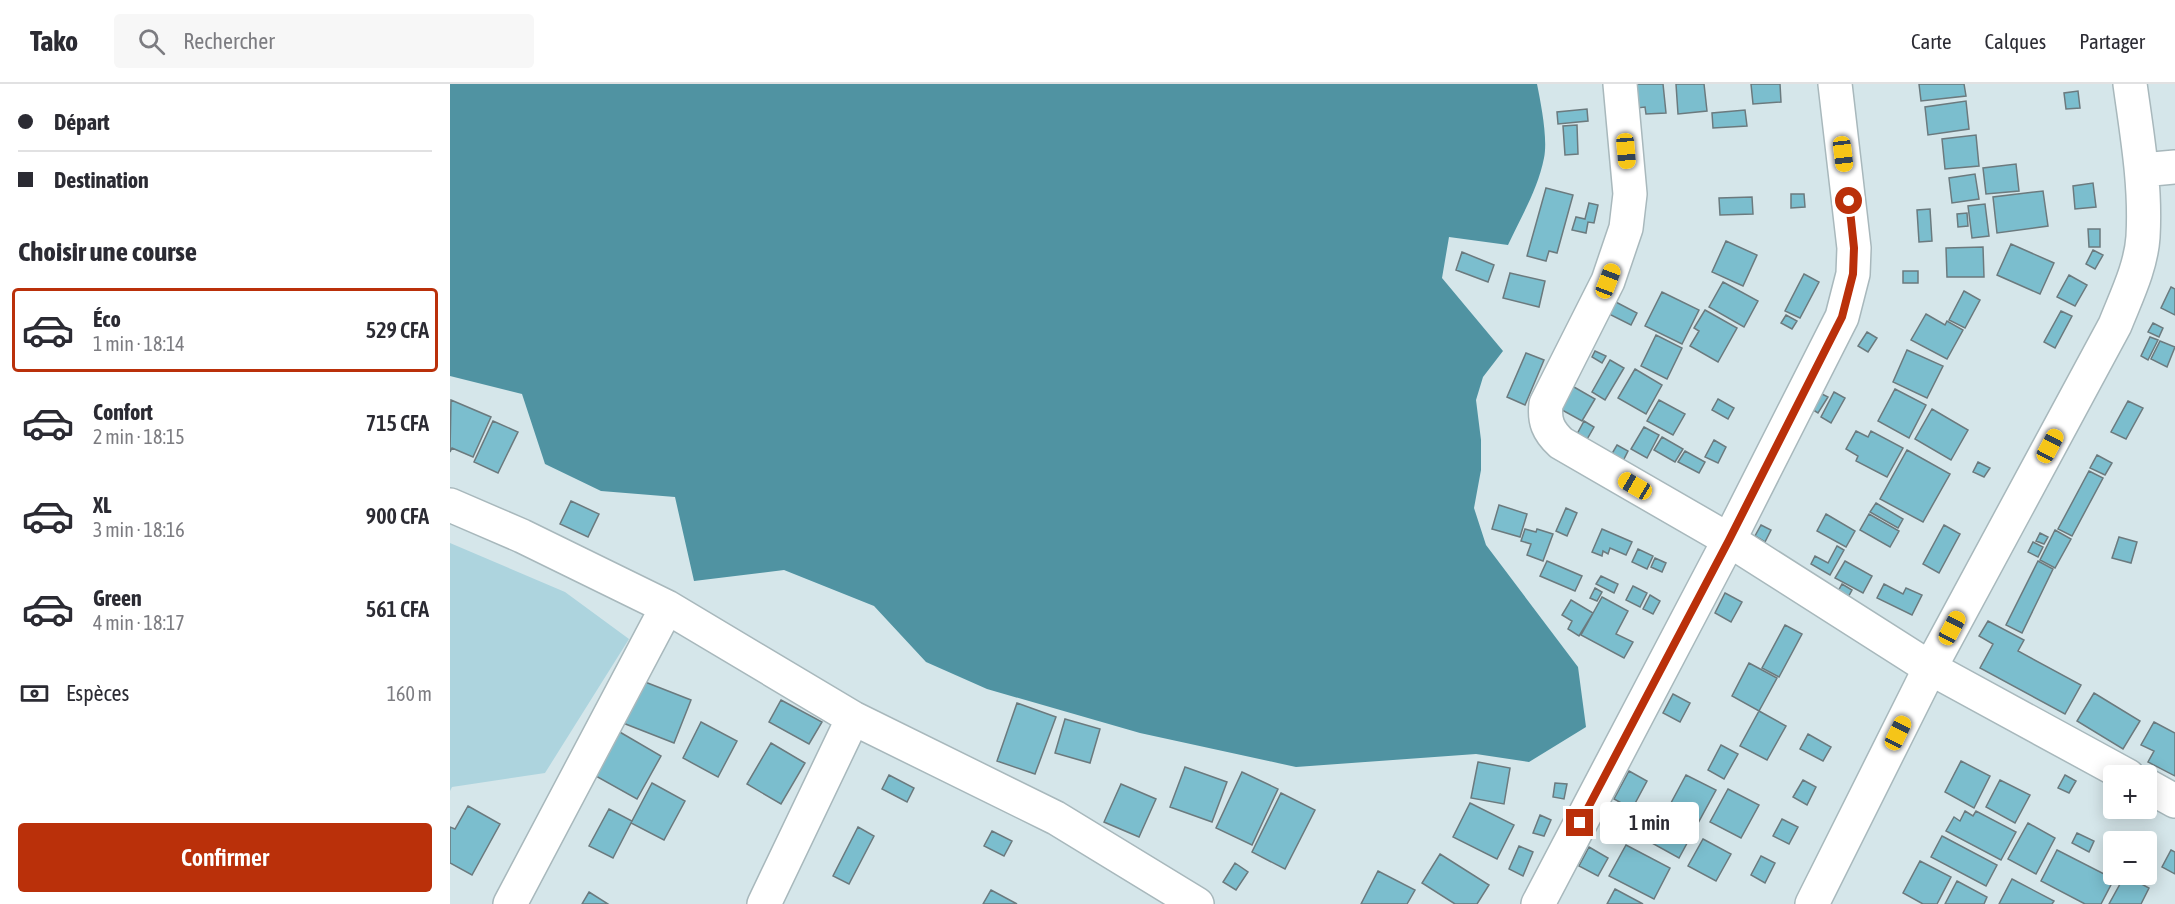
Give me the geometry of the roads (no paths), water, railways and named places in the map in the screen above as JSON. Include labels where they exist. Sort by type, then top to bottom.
[{"type":"street","points":[[1620,84],[1630,194],[1626,228],[1608,281],[1546,404],[1545,417],[1550,433],[1561,443],[1729,540],[1930,668],[2108,765]]},
{"type":"street","points":[[1538,904],[1729,540],[1842,317],[1853,274],[1854,248],[1835,84]]},
{"type":"street","points":[[1812,904],[1930,668],[2115,325],[2132,285],[2143,238],[2142,170],[2130,84]]},
{"type":"street","points":[[2142,170],[2175,166]]},
{"type":"street","points":[[450,505],[522,536],[667,607],[853,718],[1056,818],[1197,904]]},
{"type":"street","points":[[510,904],[667,607]]},
{"type":"street","points":[[764,904],[853,718]]},
{"type":"street","points":[[2157,791],[2175,801]]}]
